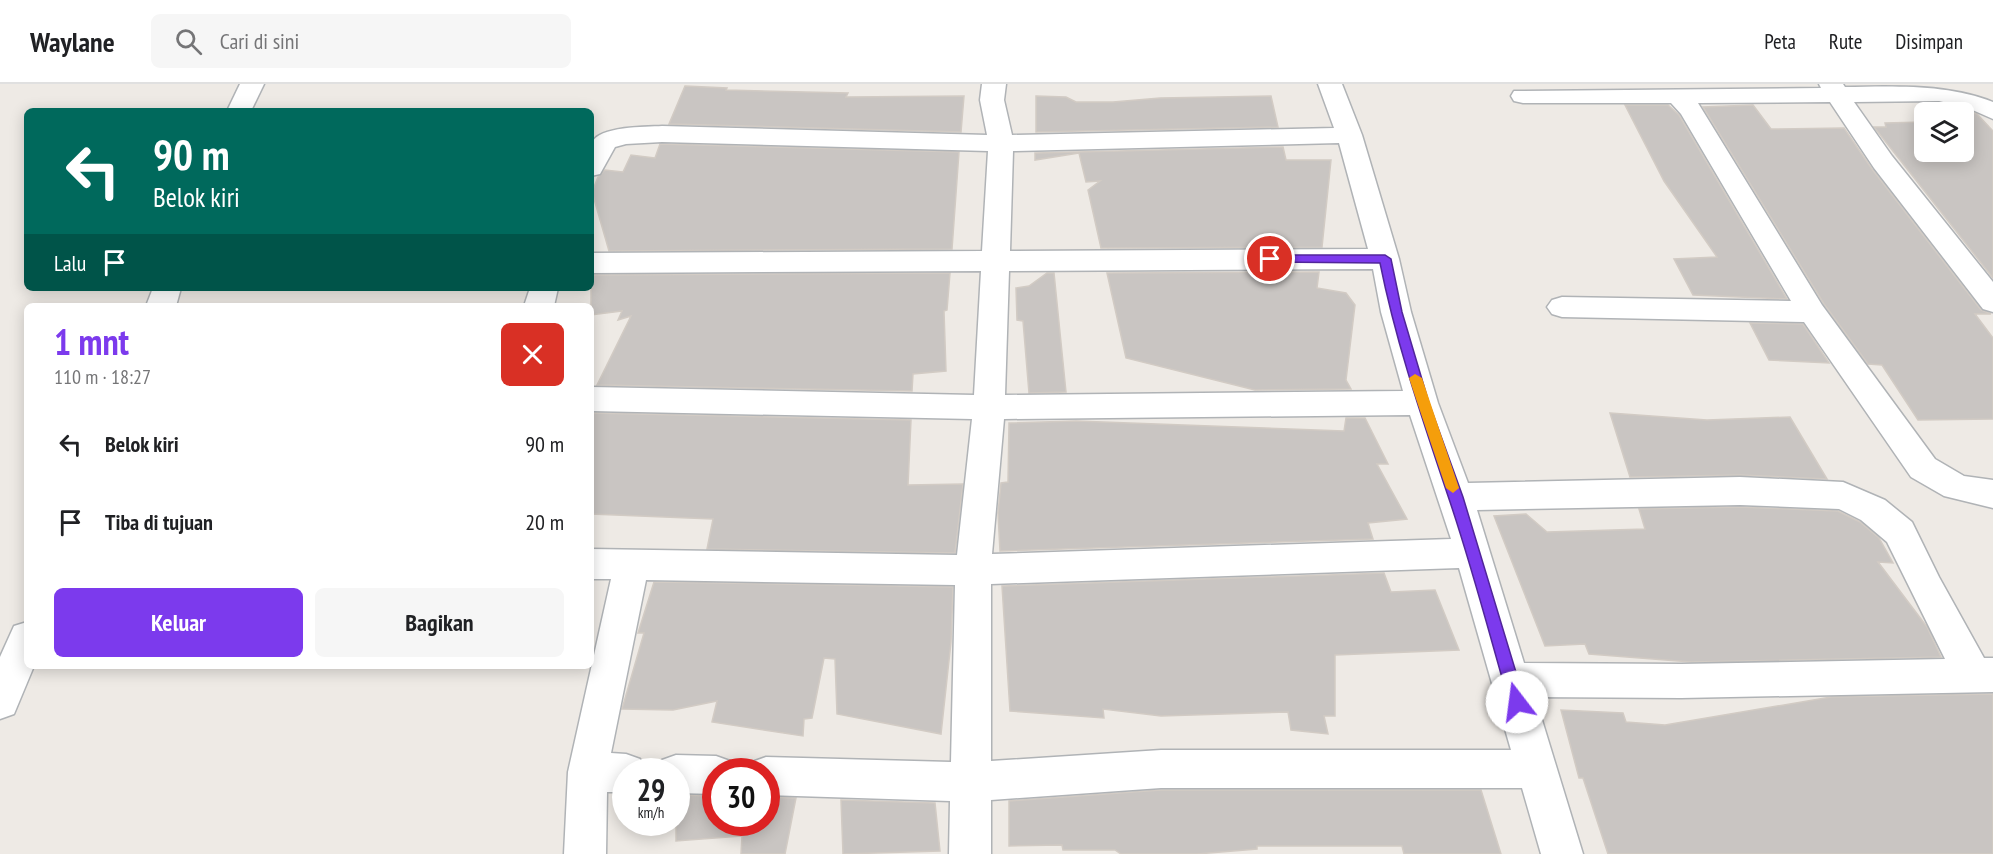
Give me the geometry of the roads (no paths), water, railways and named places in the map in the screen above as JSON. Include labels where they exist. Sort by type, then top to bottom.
[{"type":"street","points":[[240,108],[252,84]]},
{"type":"street","points":[[970,854],[973,570],[989,407],[1001,143],[993,100],[994,84]]},
{"type":"street","points":[[1330,84],[1349,135],[1385,259],[1396,312],[1422,403],[1456,497],[1562,854]]},
{"type":"street","points":[[1834,89],[1883,162],[1993,302]]},
{"type":"street","points":[[1523,96],[1678,96],[1834,89],[1937,92],[1966,98],[1993,112]]},
{"type":"street","points":[[1678,96],[1691,110],[1812,312],[1923,468],[1942,483],[1976,493],[1993,494]]},
{"type":"street","points":[[594,162],[605,142],[623,136],[662,134],[1001,143],[1349,135]]},
{"type":"street","points":[[594,262],[1385,259]]},
{"type":"street","points":[[1562,307],[1812,312]]},
{"type":"street","points":[[594,399],[989,407],[1422,403]]},
{"type":"street","points":[[1456,497],[1740,491],[1843,496],[1873,510],[1900,532],[1926,588],[1984,676]]},
{"type":"street","points":[[594,564],[973,570],[1473,553]]},
{"type":"street","points":[[585,854],[607,772],[598,717],[632,564]]},
{"type":"street","points":[[0,701],[24,645]]},
{"type":"street","points":[[1512,680],[1984,676]]},
{"type":"street","points":[[780,776],[971,782],[1161,769],[1535,769]]}]
